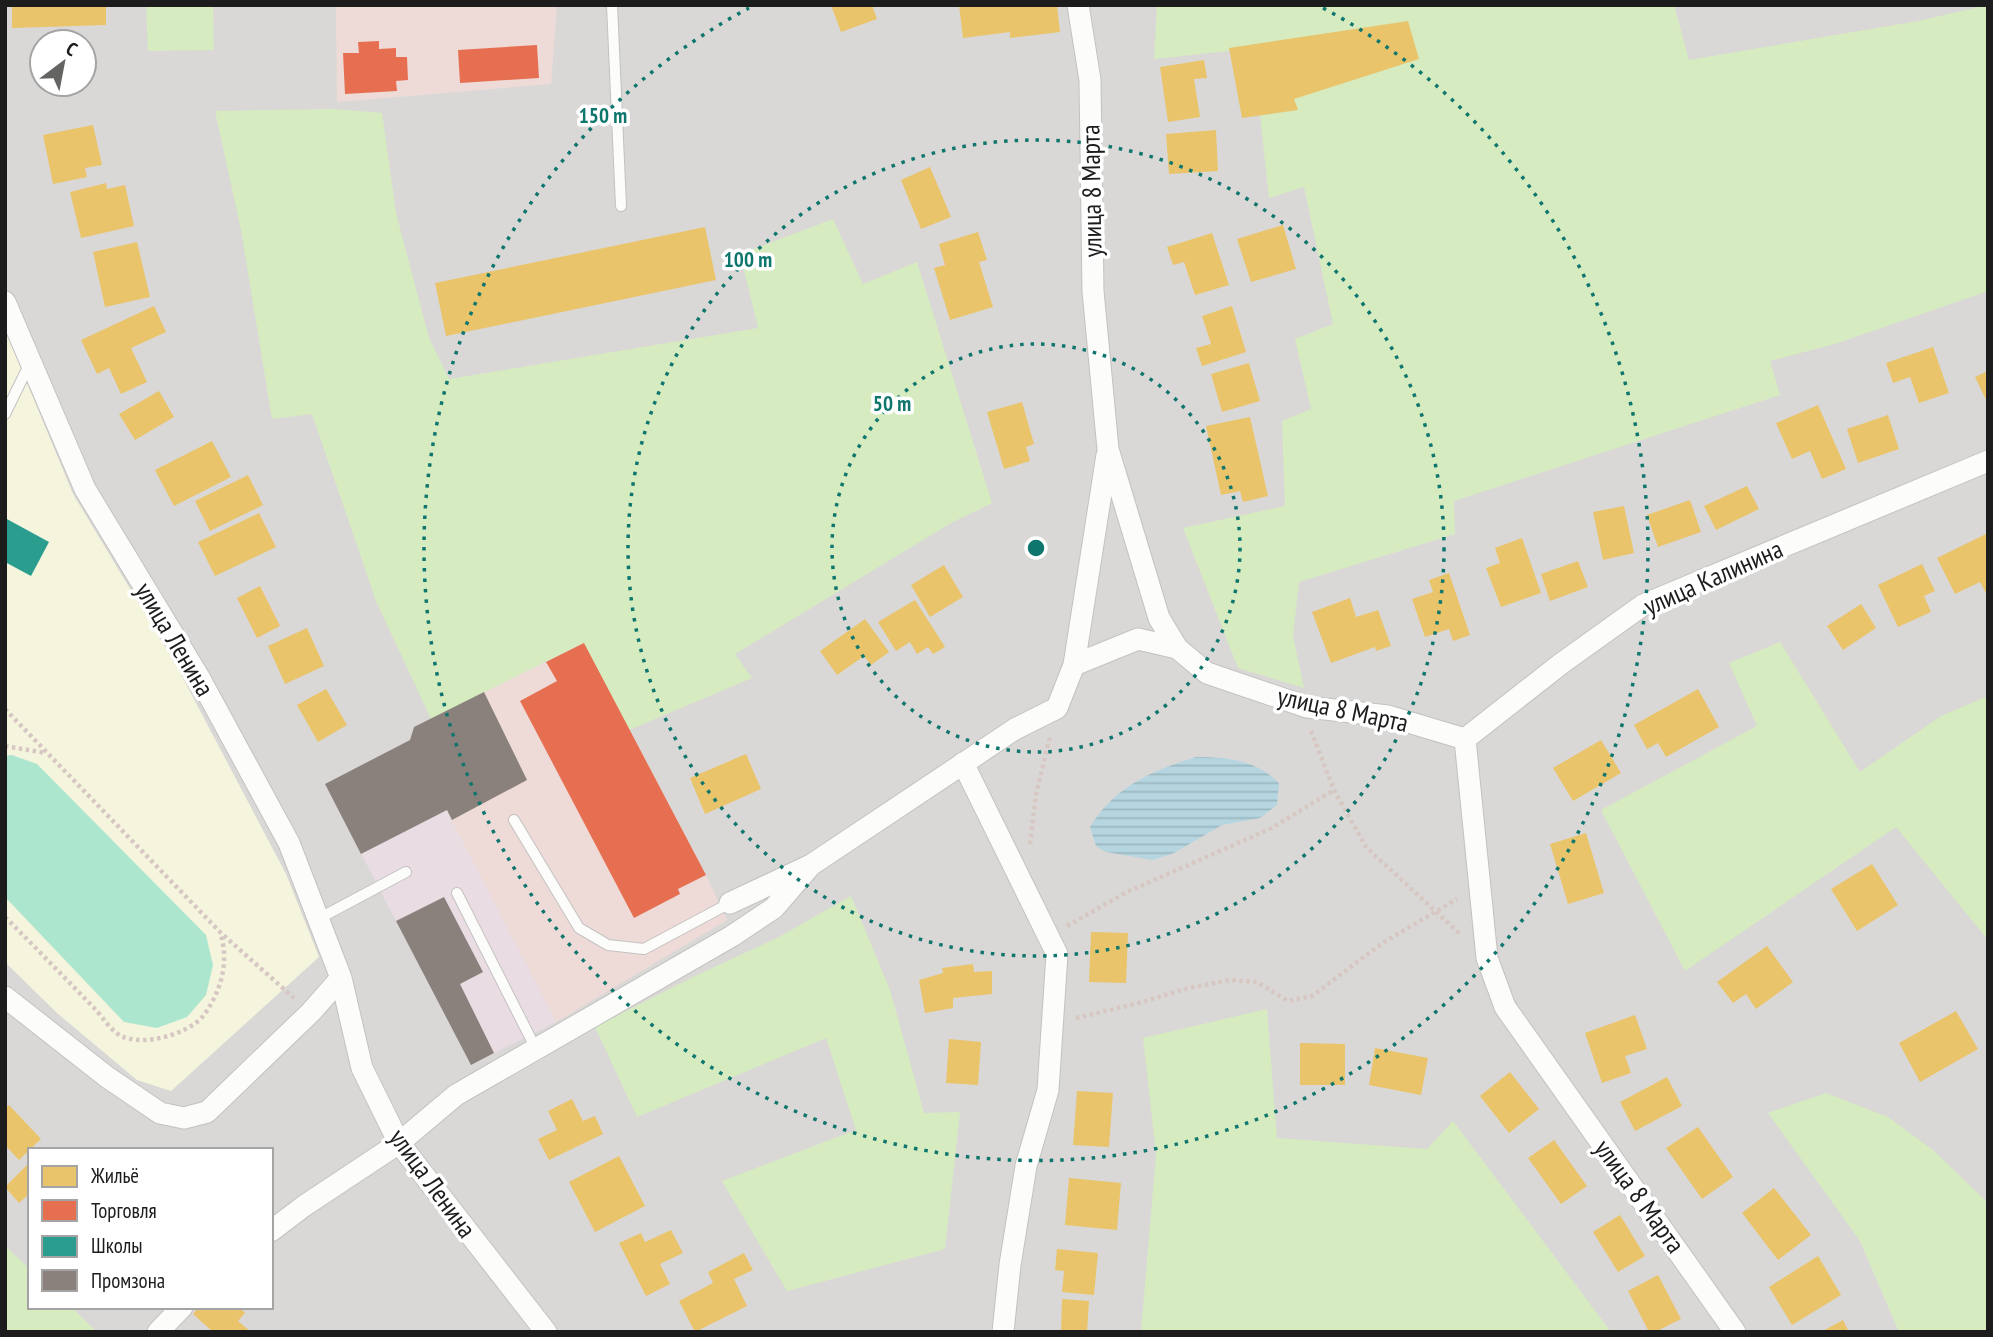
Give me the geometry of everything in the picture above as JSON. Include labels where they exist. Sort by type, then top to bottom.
[{"type":"street","name":"улица 8 Марта","points":[[1078,5],[1090,80],[1093,291],[1108,449],[1159,618],[1177,648],[1207,673],[1307,707],[1388,716],[1465,739],[1487,958],[1505,1007],[1735,1332]]},
{"type":"street","name":"улица Ленина","points":[[5,302],[85,489],[200,679],[289,843],[341,978],[362,1068],[400,1143],[546,1332]]},
{"type":"street","points":[[730,903],[811,865],[1015,729],[1057,708],[1074,665],[1108,449]]},
{"type":"street","name":"улица Калинина","points":[[1465,739],[1562,663],[1643,605],[1988,461]]},
{"type":"street","points":[[1074,665],[1138,639],[1177,648]]},
{"type":"street","points":[[963,763],[1057,954],[1048,1090],[1026,1166],[1010,1265],[1003,1332]]},
{"type":"street","points":[[273,1229],[400,1143],[456,1096],[732,936],[774,908],[811,865]]},
{"type":"street","points":[[5,997],[107,1077],[160,1114],[184,1118],[206,1112],[311,1012],[341,978]]},
{"type":"street","points":[[158,1332],[179,1309]]},
{"type":"lane","points":[[612,5],[621,206]]},
{"type":"lane","points":[[5,414],[31,363]]},
{"type":"lane","points":[[514,820],[579,928],[608,944],[644,949],[730,903]]},
{"type":"lane","points":[[318,919],[406,872]]},
{"type":"lane","points":[[457,893],[536,1049]]},
{"type":"path","points":[[1307,707],[1312,738],[1334,790],[1366,847],[1487,958]]},
{"type":"path","points":[[1030,848],[1036,795],[1057,708]]},
{"type":"path","points":[[5,709],[221,933],[311,1012]]},
{"type":"path","points":[[5,746],[48,753]]},
{"type":"path","points":[[1048,936],[1127,892],[1272,828],[1334,790]]},
{"type":"path","points":[[1053,1022],[1229,980],[1256,982],[1288,1001],[1312,996],[1384,942],[1436,914],[1479,886]]},
{"type":"path","points":[[5,917],[120,1035],[148,1040],[182,1032],[202,1017],[218,994],[224,968],[225,947],[221,933]]},
{"type":"shaded area","points":[[5,5],[1988,5],[1988,1332],[5,1332]]},
{"type":"shaded area","points":[[336,5],[557,5],[551,84],[337,102]]},
{"type":"shaded area","points":[[5,330],[73,494],[177,667],[286,874],[319,957],[171,1091],[137,1080],[57,1013],[5,962]]},
{"type":"shaded area","points":[[584,643],[727,920],[556,1022],[410,740],[414,727]]},
{"type":"shaded area","points":[[410,740],[556,1022],[471,1065],[325,784]]},
{"type":"green space","points":[[146,5],[213,5],[214,50],[148,51]]},
{"type":"green space","points":[[1157,5],[1674,5],[1689,60],[1918,21],[1988,5],[1988,291],[1838,343],[1770,361],[1780,395],[1454,501],[1455,534],[1299,582],[1293,636],[1304,688],[1238,668],[1183,528],[1285,506],[1282,421],[1311,409],[1295,339],[1333,324],[1304,187],[1269,198],[1260,115],[1248,49],[1154,59]]},
{"type":"green space","points":[[334,109],[382,113],[396,213],[429,338],[449,379],[758,328],[740,254],[833,219],[863,284],[917,262],[992,503],[951,523],[735,654],[752,678],[629,730],[583,643],[431,719],[376,601],[312,414],[272,419],[241,230],[215,111]]},
{"type":"green space","points":[[1780,642],[1860,772],[1941,716],[1988,696],[1988,940],[1896,827],[1685,971],[1601,810],[1757,726],[1729,663]]},
{"type":"green space","points":[[12,755],[37,764],[206,935],[213,965],[206,995],[187,1017],[157,1028],[124,1022],[5,897],[5,756]]},
{"type":"green space","points":[[851,896],[890,990],[924,1113],[960,1112],[945,1249],[787,1291],[722,1181],[856,1130],[826,1038],[637,1117],[595,1027],[779,937]]},
{"type":"green space","points":[[1267,1009],[1277,1138],[1427,1149],[1453,1121],[1611,1332],[1141,1332],[1156,1154],[1143,1038]]},
{"type":"green space","points":[[1826,1093],[1888,1117],[1933,1150],[1988,1203],[1988,1332],[1899,1332],[1860,1241],[1768,1113]]},
{"type":"green space","points":[[5,1246],[28,1267],[28,1309],[73,1309],[97,1332],[5,1332]]},
{"type":"water","points":[[1196,757],[1241,761],[1261,769],[1279,783],[1277,805],[1260,818],[1222,825],[1174,853],[1153,860],[1106,852],[1096,846],[1090,827],[1111,801],[1150,774]]},
{"type":"building: Жильё","points":[[12,5],[106,5],[106,25],[12,28]]},
{"type":"building: Жильё","points":[[831,5],[872,5],[877,19],[841,32]]},
{"type":"building: Жильё","points":[[959,5],[1057,5],[1060,32],[1010,38],[1010,32],[963,38]]},
{"type":"building: Жильё","points":[[1408,21],[1419,59],[1294,99],[1298,110],[1242,118],[1229,48]]},
{"type":"building: Жильё","points":[[1204,60],[1207,78],[1194,79],[1200,117],[1168,122],[1160,67]]},
{"type":"building: Жильё","points":[[93,125],[102,165],[85,168],[87,177],[53,184],[43,135]]},
{"type":"building: Жильё","points":[[1216,130],[1218,171],[1169,174],[1166,134]]},
{"type":"building: Жильё","points":[[930,167],[951,217],[921,229],[901,180]]},
{"type":"building: Жильё","points":[[106,183],[107,189],[125,185],[134,226],[81,238],[70,192]]},
{"type":"building: Жильё","points":[[1283,225],[1296,269],[1251,282],[1237,239]]},
{"type":"building: Жильё","points":[[705,227],[716,280],[446,336],[435,283]]},
{"type":"building: Жильё","points":[[978,232],[987,260],[979,262],[993,307],[950,320],[934,268],[945,265],[939,244]]},
{"type":"building: Жильё","points":[[1212,233],[1229,285],[1195,295],[1184,262],[1173,265],[1167,247]]},
{"type":"building: Жильё","points":[[137,242],[150,297],[105,307],[93,252]]},
{"type":"building: Жильё","points":[[154,306],[166,332],[131,348],[147,382],[121,394],[109,368],[97,374],[81,340]]},
{"type":"building: Жильё","points":[[1232,306],[1246,352],[1202,366],[1196,348],[1211,344],[1202,316]]},
{"type":"building: Жильё","points":[[1933,347],[1949,393],[1919,403],[1910,377],[1893,383],[1886,363]]},
{"type":"building: Жильё","points":[[1249,363],[1260,401],[1222,412],[1211,374]]},
{"type":"building: Жильё","points":[[1988,371],[1988,404],[1975,377]]},
{"type":"building: Жильё","points":[[159,391],[174,417],[135,440],[119,414]]},
{"type":"building: Жильё","points":[[1022,402],[1034,444],[1026,447],[1030,461],[1004,469],[987,412]]},
{"type":"building: Жильё","points":[[1818,405],[1846,469],[1822,479],[1810,451],[1792,459],[1776,423]]},
{"type":"building: Жильё","points":[[1888,415],[1899,449],[1858,463],[1847,429]]},
{"type":"building: Жильё","points":[[1250,417],[1268,496],[1243,502],[1240,491],[1221,495],[1206,426]]},
{"type":"building: Жильё","points":[[212,441],[231,477],[174,506],[155,470]]},
{"type":"building: Жильё","points":[[248,475],[263,505],[210,531],[195,501]]},
{"type":"building: Жильё","points":[[1747,486],[1759,509],[1716,530],[1704,506]]},
{"type":"building: Жильё","points":[[1690,500],[1701,532],[1658,547],[1647,515]]},
{"type":"building: Жильё","points":[[1624,506],[1634,553],[1603,560],[1593,512]]},
{"type":"building: Жильё","points":[[259,513],[276,547],[215,576],[198,542]]},
{"type":"building: Жильё","points":[[1988,533],[1988,597],[1980,582],[1955,594],[1937,558]]},
{"type":"building: Жильё","points":[[1522,538],[1541,593],[1501,607],[1486,568],[1500,563],[1495,548]]},
{"type":"building: Жильё","points":[[1578,561],[1588,587],[1550,601],[1541,574]]},
{"type":"building: Жильё","points":[[1922,564],[1935,591],[1924,596],[1931,612],[1898,627],[1878,585]]},
{"type":"building: Жильё","points":[[944,565],[963,597],[930,617],[911,585]]},
{"type":"building: Жильё","points":[[1449,573],[1470,635],[1453,641],[1449,629],[1425,637],[1412,599],[1433,592],[1429,580]]},
{"type":"building: Жильё","points":[[260,586],[280,626],[257,638],[237,598]]},
{"type":"building: Жильё","points":[[1350,598],[1356,617],[1378,610],[1391,646],[1376,651],[1375,647],[1331,663],[1312,612]]},
{"type":"building: Жильё","points":[[915,600],[945,647],[933,654],[928,647],[917,654],[910,642],[896,651],[878,622]]},
{"type":"building: Жильё","points":[[1861,604],[1876,628],[1843,650],[1827,626]]},
{"type":"building: Жильё","points":[[865,619],[889,652],[871,665],[864,656],[837,675],[820,651]]},
{"type":"building: Жильё","points":[[307,628],[324,666],[285,684],[268,646]]},
{"type":"building: Жильё","points":[[326,689],[347,725],[318,742],[297,705]]},
{"type":"building: Жильё","points":[[1698,689],[1719,727],[1666,757],[1658,743],[1647,749],[1634,725]]},
{"type":"building: Жильё","points":[[1601,740],[1621,773],[1573,801],[1553,768]]},
{"type":"building: Жильё","points":[[746,754],[761,789],[705,814],[690,778]]},
{"type":"building: Жильё","points":[[1586,833],[1604,893],[1568,904],[1550,844]]},
{"type":"building: Жильё","points":[[1872,864],[1898,905],[1857,931],[1831,889]]},
{"type":"building: Жильё","points":[[1091,932],[1128,933],[1126,983],[1089,982]]},
{"type":"building: Жильё","points":[[1767,946],[1793,982],[1756,1009],[1746,994],[1733,1003],[1717,982]]},
{"type":"building: Жильё","points":[[973,964],[974,972],[992,971],[992,994],[953,998],[953,1008],[925,1013],[919,980],[943,973],[942,968]]},
{"type":"building: Жильё","points":[[1956,1011],[1978,1049],[1920,1082],[1899,1043]]},
{"type":"building: Жильё","points":[[1635,1015],[1647,1049],[1625,1056],[1631,1073],[1602,1083],[1585,1033]]},
{"type":"building: Жильё","points":[[949,1039],[981,1042],[978,1085],[946,1083]]},
{"type":"building: Жильё","points":[[1300,1043],[1345,1044],[1345,1085],[1300,1085]]},
{"type":"building: Жильё","points":[[1375,1048],[1428,1058],[1421,1095],[1369,1085]]},
{"type":"building: Жильё","points":[[1510,1072],[1539,1109],[1509,1133],[1480,1096]]},
{"type":"building: Жильё","points":[[1667,1077],[1682,1106],[1635,1131],[1620,1102]]},
{"type":"building: Жильё","points":[[1077,1091],[1113,1093],[1109,1147],[1073,1145]]},
{"type":"building: Жильё","points":[[572,1099],[583,1121],[595,1116],[603,1134],[549,1160],[538,1139],[557,1130],[548,1111]]},
{"type":"building: Жильё","points":[[9,1105],[41,1139],[28,1148],[19,1160],[5,1145],[5,1109]]},
{"type":"building: Жильё","points":[[1698,1127],[1733,1177],[1702,1199],[1666,1148]]},
{"type":"building: Жильё","points":[[1554,1140],[1587,1186],[1561,1204],[1528,1158]]},
{"type":"building: Жильё","points":[[619,1156],[645,1206],[595,1232],[569,1182]]},
{"type":"building: Жильё","points":[[28,1164],[28,1195],[19,1203],[5,1187]]},
{"type":"building: Жильё","points":[[1069,1178],[1121,1183],[1117,1230],[1065,1225]]},
{"type":"building: Жильё","points":[[1774,1188],[1811,1235],[1778,1260],[1742,1213]]},
{"type":"building: Жильё","points":[[1620,1215],[1645,1256],[1618,1272],[1593,1232]]},
{"type":"building: Жильё","points":[[671,1230],[683,1253],[660,1264],[670,1284],[646,1296],[619,1243],[641,1233],[645,1242]]},
{"type":"building: Жильё","points":[[1057,1249],[1098,1253],[1094,1295],[1062,1292],[1064,1271],[1055,1270]]},
{"type":"building: Жильё","points":[[744,1253],[753,1270],[734,1279],[747,1306],[695,1332],[679,1301],[713,1283],[708,1272]]},
{"type":"building: Жильё","points":[[1818,1256],[1841,1295],[1792,1325],[1769,1287]]},
{"type":"building: Жильё","points":[[1658,1275],[1681,1319],[1655,1332],[1649,1332],[1628,1291]]},
{"type":"building: Жильё","points":[[1062,1299],[1089,1301],[1087,1332],[1061,1332]]},
{"type":"building: Жильё","points":[[197,1309],[241,1309],[245,1313],[238,1321],[251,1332],[213,1332],[193,1314]]},
{"type":"building: Жильё","points":[[1843,1320],[1849,1332],[1821,1332]]},
{"type":"building: Торговля","points":[[379,41],[379,49],[396,48],[396,57],[407,57],[408,80],[396,81],[397,91],[345,94],[343,53],[359,53],[358,42]]},
{"type":"building: Торговля","points":[[537,45],[539,78],[460,83],[458,50]]},
{"type":"building: Торговля","points":[[584,643],[706,875],[678,889],[680,894],[634,918],[520,701],[557,681],[546,662]]},
{"type":"building: Школы","points":[[5,518],[49,542],[31,576],[5,562]]},
{"type":"building: Промзона","points":[[484,692],[527,780],[452,820],[447,810],[361,854],[325,784],[410,740],[414,727]]},
{"type":"building: Промзона","points":[[444,897],[483,972],[460,984],[494,1053],[471,1065],[396,921]]}]
